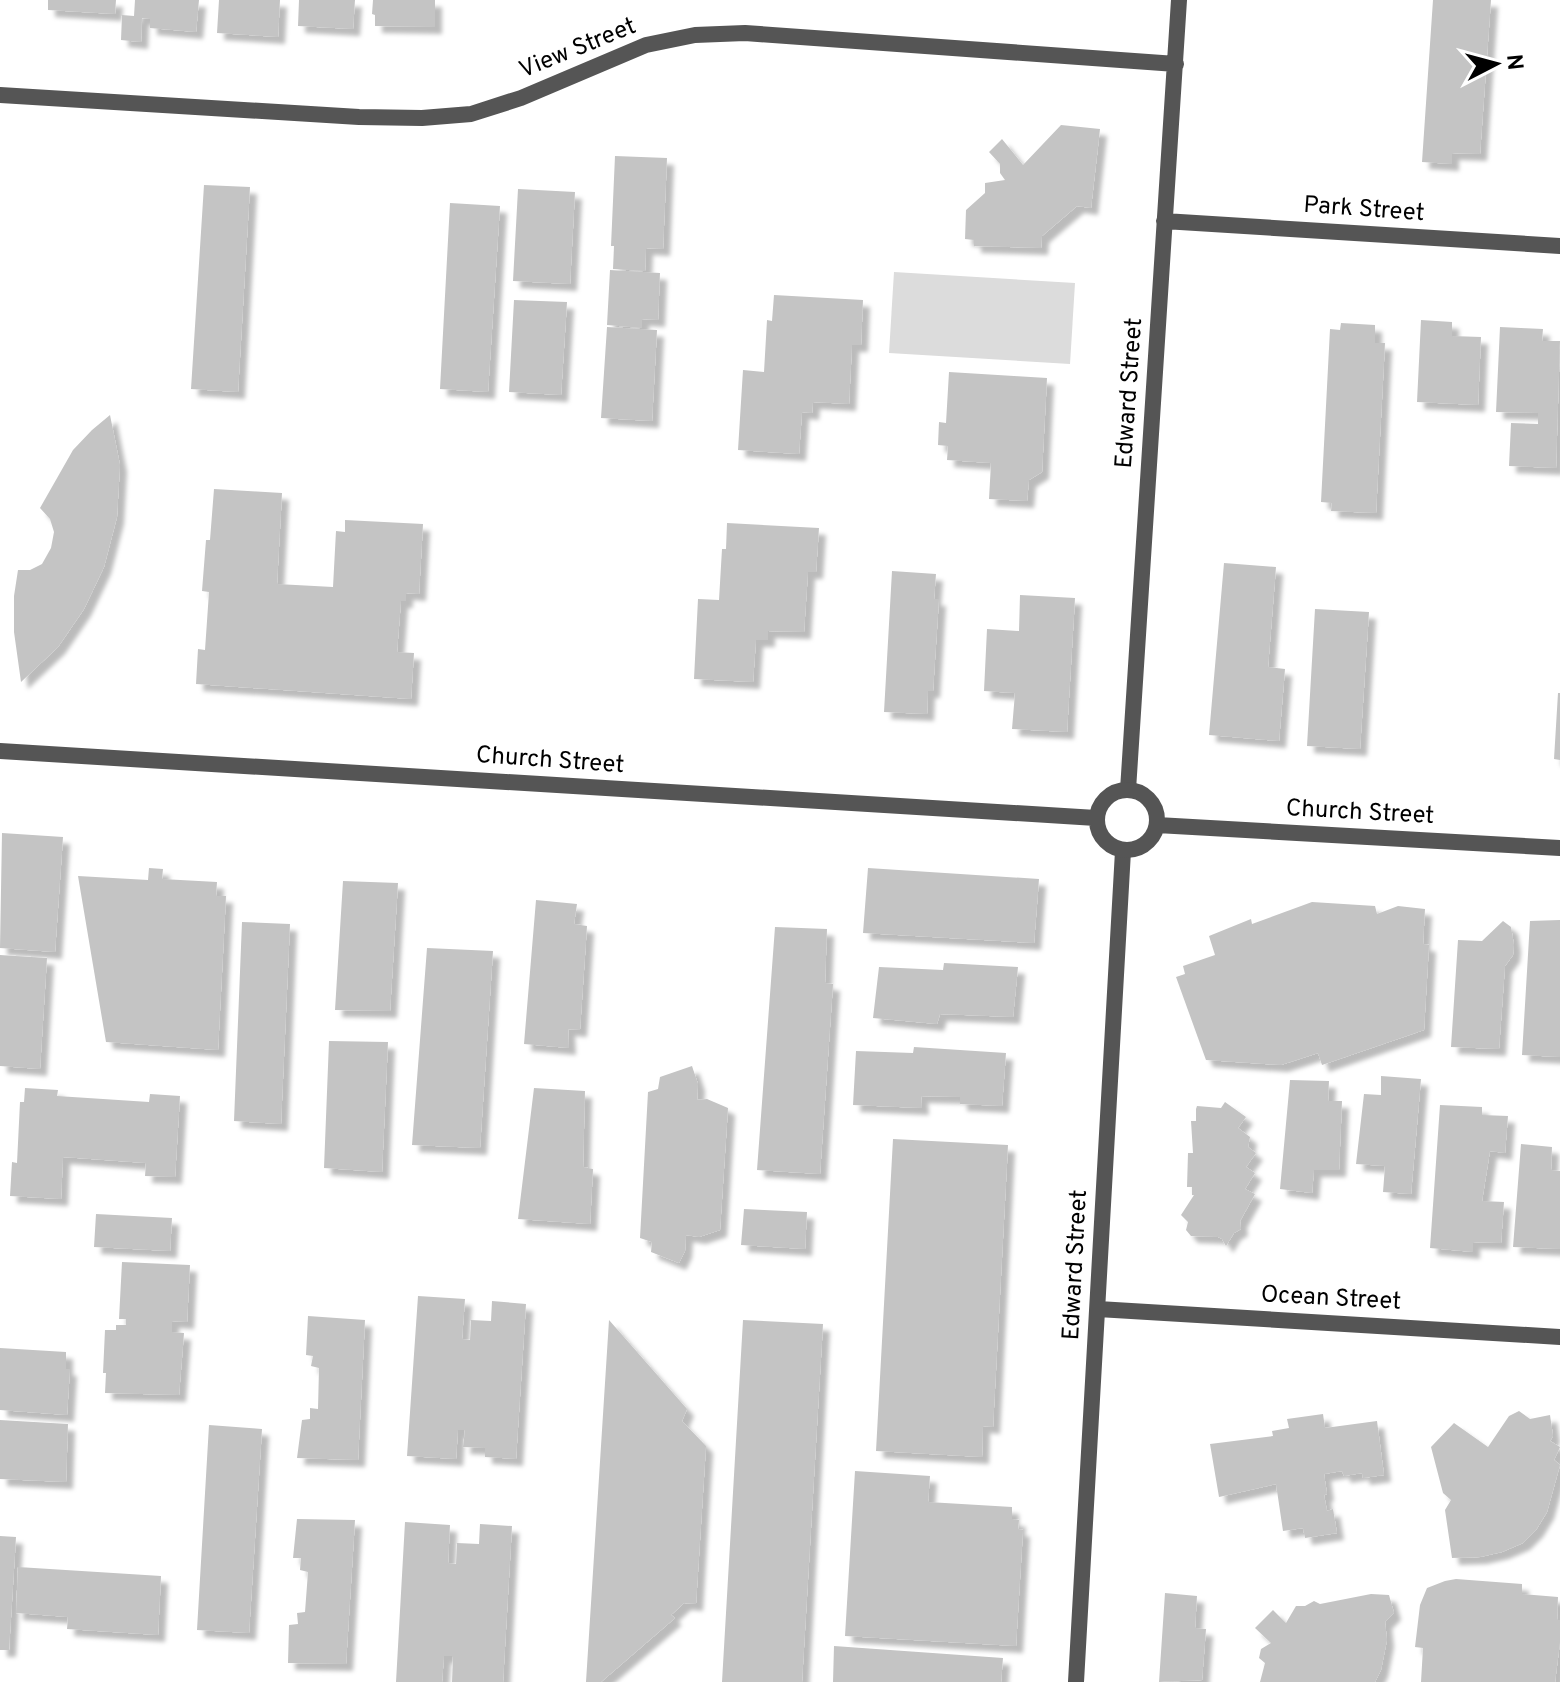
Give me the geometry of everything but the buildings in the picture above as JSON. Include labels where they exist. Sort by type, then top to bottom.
[{"type":"street","name":"Edward Street","points":[[1128,790],[1179,0]]},
{"type":"street","name":"View Street","points":[[0,95],[359,117],[435,117],[471,114],[521,98],[646,45],[695,35],[745,33],[1176,64]]},
{"type":"street","name":"Park Street","points":[[1164,221],[1560,246]]},
{"type":"street","name":"Church Street","points":[[0,751],[1096,818]]},
{"type":"street","points":[[1128,790],[1147,798],[1153,806],[1157,825],[1149,842],[1123,851],[1106,843],[1097,827],[1096,818],[1098,809],[1111,794],[1128,790]]},
{"type":"street","name":"Church Street","points":[[1157,825],[1560,848]]},
{"type":"street","name":"Edward Street","points":[[1076,1682],[1123,851]]},
{"type":"street","name":"Ocean Street","points":[[1098,1309],[1560,1337]]},
{"type":"shaded area","points":[[894,272],[1075,283],[1070,364],[889,353]]}]
